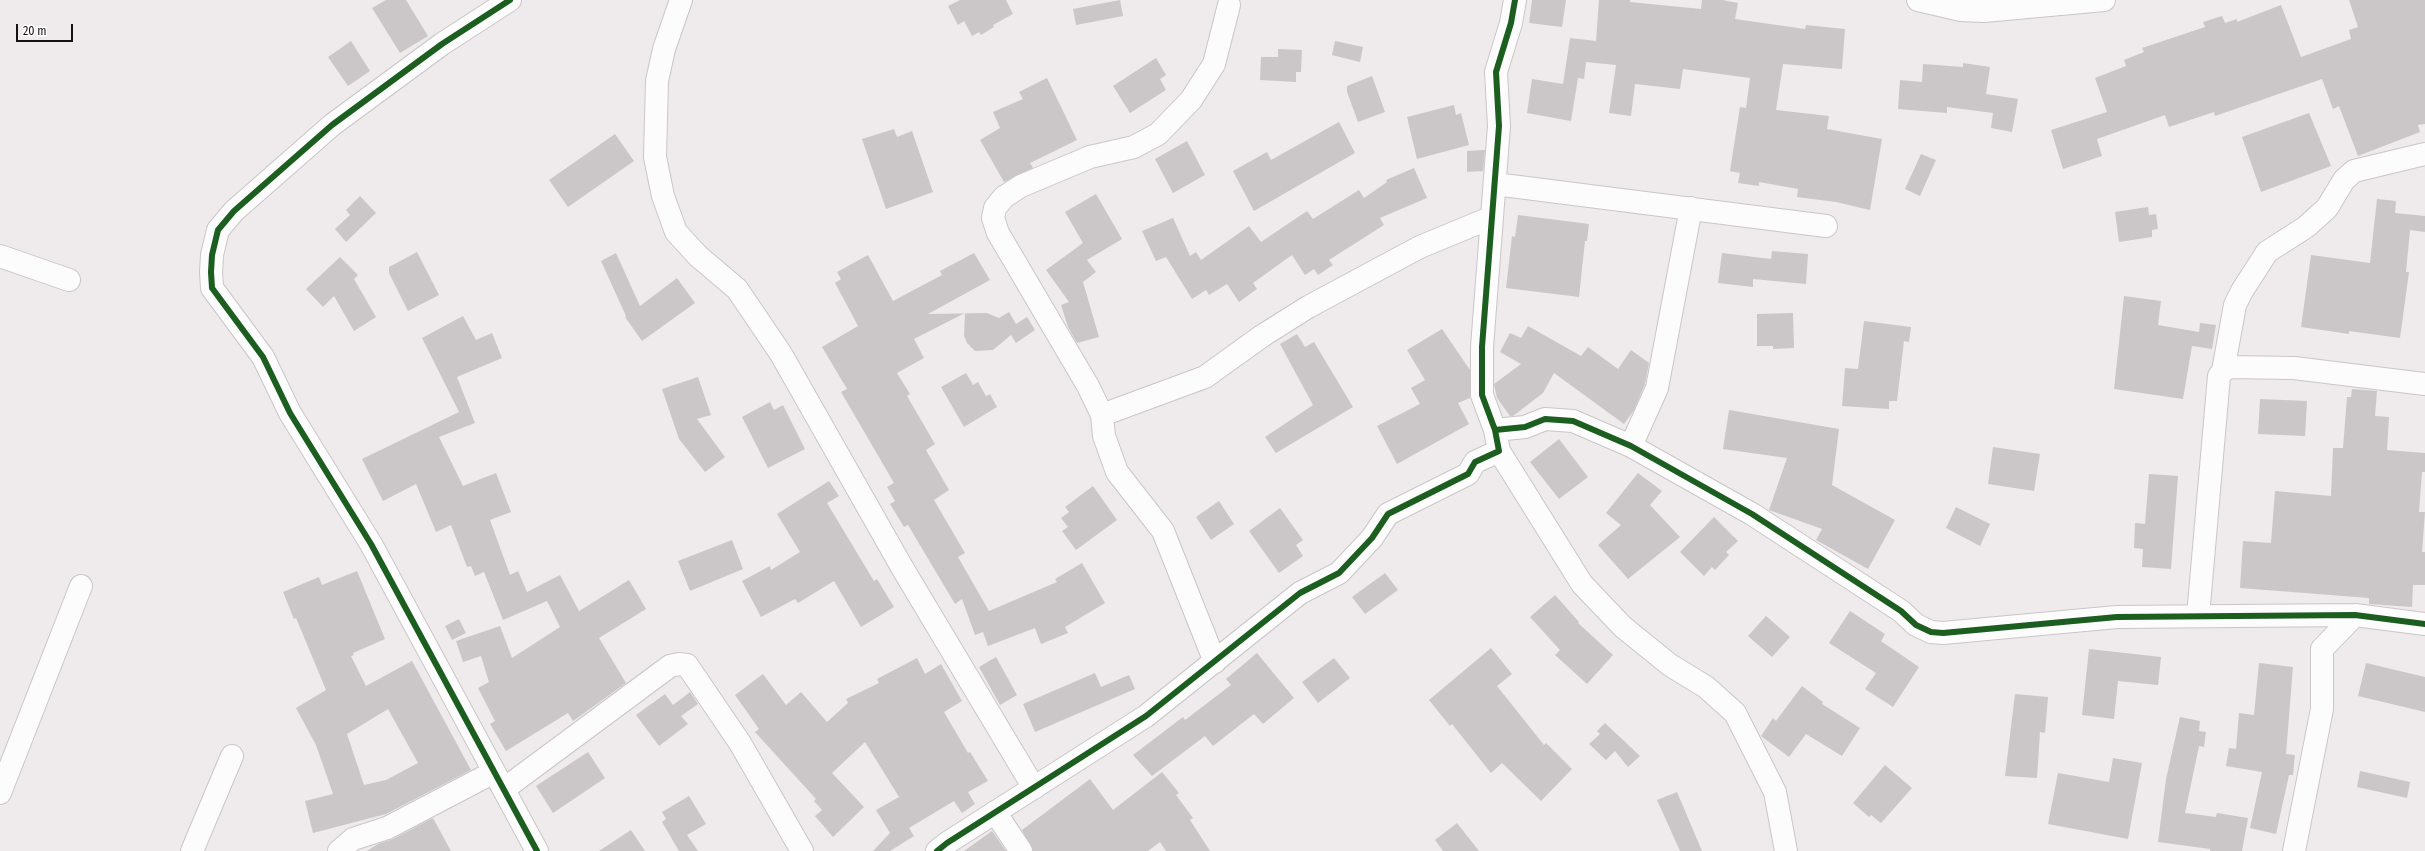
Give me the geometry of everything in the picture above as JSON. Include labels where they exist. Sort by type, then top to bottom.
[{"type":"street","points":[[510,0],[442,44],[332,125],[234,211],[218,230],[212,255],[211,272],[212,288],[263,357],[290,414],[371,544],[537,851]]},
{"type":"street","points":[[681,0],[664,49],[657,81],[655,158],[663,196],[676,232],[698,256],[737,289],[781,354],[895,556],[1034,788]]},
{"type":"street","points":[[1515,0],[1511,23],[1496,72],[1499,126],[1495,184],[1490,218],[1481,378],[1482,395],[1495,430],[1499,451],[1582,584],[1623,627],[1670,665],[1706,687],[1735,713],[1775,792],[1786,851]]},
{"type":"street","points":[[1918,0],[1962,10],[1984,11],[2104,0]]},
{"type":"street","points":[[1215,662],[1162,531],[1117,472],[1104,436],[1102,415],[1088,386],[998,233],[993,218],[995,208],[1004,197],[1021,186],[1090,157],[1134,147],[1158,134],[1191,100],[1214,64],[1229,5]]},
{"type":"street","points":[[2223,371],[2235,305],[2267,252],[2306,227],[2327,208],[2344,180],[2354,171],[2425,154]]},
{"type":"street","points":[[1495,184],[1826,226]]},
{"type":"street","points":[[1631,446],[1657,388],[1691,208]]},
{"type":"street","points":[[1102,415],[1205,378],[1262,336],[1308,307],[1420,247],[1490,218]]},
{"type":"street","points":[[0,256],[69,280]]},
{"type":"street","points":[[2198,616],[2219,376],[2223,371],[2230,367],[2294,368],[2425,384]]},
{"type":"street","points":[[1495,430],[1525,426],[1545,419],[1574,421],[1631,446],[1752,514],[1901,611],[1916,624],[1931,632],[1943,633],[2117,617],[2355,615],[2425,624]]},
{"type":"street","points":[[937,851],[995,812],[1146,716],[1300,593],[1338,573],[1372,538],[1388,514],[1468,474],[1475,462],[1499,451]]},
{"type":"street","points":[[0,793],[81,586]]},
{"type":"street","points":[[2294,851],[2322,709],[2322,648],[2355,615]]},
{"type":"street","points":[[340,851],[353,839],[387,828],[499,780],[670,666],[679,664],[688,665],[740,743],[802,851]]},
{"type":"street","points":[[192,851],[232,756]]},
{"type":"street","points":[[995,812],[1021,851]]},
{"type":"building","points":[[386,0],[406,0],[428,36],[400,53],[372,8]]},
{"type":"building","points":[[960,0],[1006,0],[1013,14],[993,25],[994,27],[981,35],[979,32],[972,36],[964,21],[958,25],[948,6]]},
{"type":"building","points":[[1120,0],[1123,16],[1076,25],[1073,9]]},
{"type":"building","points":[[1532,0],[1566,0],[1562,27],[1529,23]]},
{"type":"building","points":[[1599,0],[1630,0],[1630,2],[1701,9],[1702,0],[1722,0],[1738,3],[1735,19],[1805,29],[1806,25],[1845,29],[1842,69],[1783,64],[1776,110],[1829,116],[1827,129],[1882,139],[1870,210],[1836,202],[1797,197],[1798,189],[1759,182],[1759,186],[1738,183],[1740,173],[1730,171],[1740,107],[1746,108],[1750,78],[1683,69],[1680,89],[1635,84],[1631,116],[1609,113],[1616,65],[1586,62],[1584,79],[1578,78],[1571,121],[1527,113],[1532,79],[1563,84],[1570,38],[1596,41]]},
{"type":"building","points":[[2349,0],[2425,0],[2425,124],[2418,125],[2420,132],[2358,156],[2339,106],[2333,109],[2322,79],[2215,116],[2214,112],[2169,127],[2165,115],[2097,139],[2102,156],[2063,169],[2051,130],[2107,112],[2095,78],[2126,66],[2124,60],[2144,52],[2142,48],[2205,27],[2203,22],[2222,16],[2225,23],[2237,19],[2237,22],[2281,5],[2301,57],[2351,39],[2349,30],[2358,27]]},
{"type":"building","points":[[351,41],[370,71],[348,86],[328,57]]},
{"type":"building","points":[[1335,41],[1363,47],[1360,62],[1332,55]]},
{"type":"building","points":[[1278,49],[1302,50],[1301,72],[1296,72],[1296,82],[1260,80],[1261,57],[1278,57]]},
{"type":"building","points":[[1156,58],[1166,75],[1160,79],[1166,90],[1130,113],[1113,86]]},
{"type":"building","points":[[1963,63],[1990,67],[1986,94],[2018,99],[2012,132],[1991,128],[1993,113],[1947,107],[1947,113],[1898,109],[1900,80],[1922,82],[1923,64],[1963,67]]},
{"type":"building","points":[[1372,76],[1385,112],[1358,122],[1347,92],[1347,86]]},
{"type":"building","points":[[1047,78],[1077,140],[1030,163],[1033,168],[1004,182],[980,140],[1000,128],[993,112],[1023,99],[1019,92]]},
{"type":"building","points":[[1454,105],[1456,115],[1461,113],[1469,145],[1417,159],[1407,117]]},
{"type":"building","points":[[2309,113],[2331,166],[2261,192],[2242,137]]},
{"type":"building","points":[[1339,122],[1355,153],[1254,211],[1233,171],[1267,152],[1271,160]]},
{"type":"building","points":[[894,129],[897,137],[912,131],[933,192],[886,209],[862,139]]},
{"type":"building","points":[[615,134],[634,161],[568,207],[549,180]]},
{"type":"building","points":[[1187,141],[1205,175],[1173,193],[1155,159]]},
{"type":"building","points":[[1485,150],[1483,171],[1467,172],[1467,151]]},
{"type":"building","points":[[1921,154],[1936,160],[1920,196],[1905,189]]},
{"type":"building","points":[[1414,168],[1427,198],[1380,218],[1384,225],[1329,260],[1333,265],[1318,275],[1314,269],[1305,275],[1292,255],[1253,283],[1257,289],[1239,302],[1227,284],[1209,295],[1206,290],[1192,299],[1166,257],[1156,261],[1142,231],[1173,218],[1190,256],[1196,252],[1201,260],[1249,226],[1261,242],[1307,211],[1313,219],[1359,190],[1364,198],[1387,182],[1386,180]]},
{"type":"building","points":[[1096,194],[1122,239],[1087,260],[1096,272],[1083,282],[1099,337],[1077,343],[1068,327],[1061,305],[1069,302],[1046,270],[1083,243],[1065,212]]},
{"type":"building","points":[[360,196],[376,213],[346,242],[335,229],[350,215],[346,210]]},
{"type":"building","points":[[2377,199],[2396,201],[2395,213],[2425,216],[2425,232],[2410,230],[2406,272],[2409,272],[2400,338],[2349,331],[2349,334],[2301,327],[2311,255],[2370,263]]},
{"type":"building","points":[[2148,207],[2149,215],[2156,214],[2158,229],[2152,230],[2152,237],[2119,242],[2115,212]]},
{"type":"building","points":[[1518,215],[1589,224],[1587,241],[1585,241],[1579,297],[1506,288],[1512,236],[1515,237]]},
{"type":"building","points":[[1772,251],[1808,254],[1806,284],[1753,279],[1753,287],[1718,283],[1722,253],[1771,259]]},
{"type":"building","points":[[417,252],[439,295],[408,311],[389,273],[389,267]]},
{"type":"building","points":[[616,253],[640,306],[677,278],[695,303],[642,341],[625,317],[626,316],[601,261]]},
{"type":"building","points":[[974,253],[990,280],[928,314],[964,313],[914,339],[924,358],[897,373],[910,394],[907,396],[935,444],[926,450],[949,490],[934,500],[965,553],[958,557],[989,611],[1057,582],[1055,579],[1082,563],[1105,603],[1065,627],[1068,633],[1041,644],[1035,628],[988,646],[983,632],[975,635],[962,599],[955,604],[908,525],[904,527],[890,504],[895,501],[887,487],[894,483],[841,392],[847,389],[822,347],[858,326],[835,283],[841,279],[837,272],[868,255],[893,301],[942,275],[940,271]]},
{"type":"building","points":[[340,257],[358,275],[354,279],[376,317],[354,331],[334,296],[323,307],[306,289]]},
{"type":"building","points":[[2124,296],[2161,301],[2158,325],[2199,332],[2200,323],[2216,325],[2212,349],[2192,346],[2183,399],[2114,389]]},
{"type":"building","points":[[1009,312],[1016,324],[1027,317],[1035,330],[1016,343],[1011,335],[993,350],[975,351],[967,343],[964,336],[965,313],[987,313],[999,318]]},
{"type":"building","points":[[1793,313],[1794,348],[1773,349],[1773,346],[1757,346],[1757,314]]},
{"type":"building","points":[[463,316],[476,340],[492,333],[502,358],[457,377],[475,423],[439,437],[463,486],[496,473],[511,512],[490,520],[510,575],[518,571],[527,592],[560,575],[579,611],[629,580],[646,609],[599,638],[626,683],[573,721],[568,713],[506,751],[490,724],[495,721],[478,688],[489,682],[481,656],[463,662],[456,641],[500,626],[512,658],[560,627],[547,601],[503,620],[484,572],[475,576],[471,566],[467,567],[451,525],[436,532],[416,484],[383,501],[362,459],[459,412],[422,338]]},
{"type":"building","points":[[1864,321],[1911,327],[1909,342],[1904,341],[1897,401],[1889,401],[1889,409],[1842,406],[1845,368],[1858,369]]},
{"type":"building","points":[[1528,326],[1581,356],[1588,347],[1618,369],[1631,350],[1649,363],[1645,384],[1634,410],[1624,424],[1554,373],[1543,393],[1513,416],[1510,416],[1497,398],[1494,384],[1521,364],[1500,352],[1510,333],[1521,338]]},
{"type":"building","points":[[1442,329],[1470,370],[1470,398],[1458,403],[1469,424],[1397,464],[1377,426],[1420,404],[1411,388],[1425,380],[1407,350]]},
{"type":"building","points":[[1297,334],[1305,347],[1314,342],[1353,407],[1276,453],[1265,437],[1313,405],[1280,344]]},
{"type":"building","points":[[966,373],[973,385],[978,382],[986,396],[990,394],[997,407],[964,427],[941,387]]},
{"type":"building","points":[[698,377],[711,415],[697,419],[725,457],[705,472],[679,439],[662,389]]},
{"type":"building","points":[[2352,389],[2377,391],[2375,416],[2389,417],[2387,450],[2425,453],[2425,472],[2422,472],[2419,512],[2425,512],[2422,552],[2425,552],[2425,585],[2413,585],[2412,607],[2369,604],[2369,598],[2240,588],[2243,541],[2271,543],[2275,491],[2331,496],[2333,448],[2343,448],[2347,397],[2351,397]]},
{"type":"building","points":[[2260,399],[2307,401],[2305,436],[2258,434]]},
{"type":"building","points":[[770,402],[774,410],[783,405],[805,449],[768,468],[742,417]]},
{"type":"building","points":[[1729,410],[1839,429],[1832,485],[1895,520],[1868,569],[1816,540],[1822,529],[1769,510],[1787,458],[1723,449]]},
{"type":"building","points":[[1559,439],[1588,477],[1559,499],[1530,462]]},
{"type":"building","points":[[1993,447],[2040,454],[2034,491],[1988,484]]},
{"type":"building","points":[[1638,473],[1662,491],[1650,505],[1680,537],[1628,579],[1598,545],[1621,525],[1606,513]]},
{"type":"building","points":[[2149,474],[2178,476],[2171,569],[2142,567],[2143,549],[2134,548],[2135,523],[2145,524]]},
{"type":"building","points":[[829,481],[839,496],[827,503],[874,581],[877,579],[894,607],[861,627],[834,581],[798,603],[795,599],[761,617],[742,581],[770,566],[771,570],[800,552],[777,514]]},
{"type":"building","points":[[1093,486],[1117,520],[1076,550],[1062,531],[1068,527],[1061,518],[1069,512],[1065,507]]},
{"type":"building","points":[[1219,501],[1234,524],[1211,540],[1196,517]]},
{"type":"building","points":[[1956,507],[1990,524],[1980,546],[1946,528]]},
{"type":"building","points":[[1280,508],[1303,540],[1296,545],[1303,556],[1279,573],[1249,531]]},
{"type":"building","points":[[1714,517],[1738,541],[1726,552],[1729,555],[1715,570],[1712,567],[1704,576],[1680,552]]},
{"type":"building","points":[[732,540],[743,569],[690,591],[678,561]]},
{"type":"building","points":[[357,571],[385,639],[353,653],[354,655],[351,656],[366,686],[412,661],[471,770],[386,814],[313,833],[305,801],[333,794],[316,745],[296,708],[326,690],[296,618],[294,619],[283,592],[319,577],[322,585]],"holes":[[[388,709],[418,763],[386,780],[364,785],[347,734]]]},
{"type":"building","points":[[1385,573],[1398,590],[1365,614],[1352,597]]},
{"type":"building","points":[[1555,595],[1579,622],[1578,623],[1613,655],[1587,684],[1555,655],[1560,650],[1530,617]]},
{"type":"building","points":[[1850,611],[1885,634],[1881,641],[1919,667],[1893,707],[1865,689],[1876,673],[1829,643]]},
{"type":"building","points":[[1766,616],[1790,637],[1772,657],[1748,636]]},
{"type":"building","points":[[459,619],[466,633],[452,640],[445,626]]},
{"type":"building","points":[[1491,648],[1512,674],[1497,686],[1544,745],[1546,743],[1572,769],[1541,801],[1502,763],[1491,773],[1452,724],[1450,726],[1429,700]]},
{"type":"building","points":[[2089,649],[2161,657],[2158,685],[2118,681],[2114,719],[2082,715]]},
{"type":"building","points":[[1257,653],[1294,698],[1263,724],[1254,714],[1213,746],[1205,736],[1152,776],[1133,755],[1183,717],[1185,720],[1231,685],[1226,679]]},
{"type":"building","points":[[996,657],[1017,695],[1000,705],[979,667]]},
{"type":"building","points":[[917,658],[925,674],[941,664],[962,701],[944,712],[968,753],[970,752],[988,781],[968,792],[975,804],[962,813],[954,801],[909,828],[914,836],[890,851],[873,851],[890,833],[876,810],[899,797],[865,742],[832,773],[864,807],[833,837],[815,816],[822,810],[814,801],[816,799],[755,732],[759,729],[735,695],[763,674],[786,705],[801,692],[827,722],[848,703],[846,699],[879,683],[877,679]]},
{"type":"building","points":[[1334,658],[1350,678],[1318,703],[1302,682]]},
{"type":"building","points":[[2259,663],[2293,667],[2286,754],[2295,755],[2293,775],[2289,775],[2276,834],[2250,828],[2262,772],[2226,766],[2229,748],[2236,749],[2239,713],[2254,715]]},
{"type":"building","points":[[2366,663],[2425,677],[2425,712],[2358,696]]},
{"type":"building","points":[[1095,673],[1101,687],[1129,675],[1135,689],[1035,732],[1023,704]]},
{"type":"building","points":[[1802,686],[1823,702],[1822,704],[1860,728],[1842,756],[1806,734],[1789,757],[1761,736],[1773,718],[1776,721]]},
{"type":"building","points":[[690,692],[698,704],[681,716],[688,724],[659,746],[636,715],[665,694],[673,705]]},
{"type":"building","points":[[2015,694],[2048,697],[2045,733],[2040,732],[2037,778],[2005,776]]},
{"type":"building","points":[[2180,717],[2200,721],[2199,731],[2206,732],[2204,747],[2199,746],[2185,813],[2216,817],[2217,813],[2248,818],[2242,851],[2210,851],[2210,849],[2158,842],[2166,779]]},
{"type":"building","points":[[1605,723],[1640,756],[1628,767],[1615,751],[1606,760],[1589,744],[1600,734],[1597,731]]},
{"type":"building","points":[[588,752],[605,778],[553,813],[536,786]]},
{"type":"building","points":[[2113,758],[2142,763],[2128,839],[2048,824],[2058,773],[2109,782]]},
{"type":"building","points":[[1885,765],[1912,788],[1881,823],[1871,815],[1869,817],[1853,803]]},
{"type":"building","points":[[2360,771],[2410,782],[2407,798],[2357,787]]},
{"type":"building","points":[[1162,772],[1179,793],[1176,795],[1193,818],[1190,820],[1210,851],[1166,851],[1160,842],[1148,851],[1033,851],[1022,830],[1090,779],[1113,810]]},
{"type":"building","points":[[1677,792],[1702,851],[1680,851],[1657,800]]},
{"type":"building","points":[[689,796],[706,824],[687,835],[698,851],[679,851],[662,822],[666,819],[662,812]]},
{"type":"building","points":[[433,818],[451,851],[367,851],[378,844],[393,839]]},
{"type":"building","points":[[1457,823],[1479,851],[1443,851],[1435,840]]},
{"type":"building","points":[[631,830],[645,851],[599,851]]},
{"type":"building","points":[[992,831],[1006,851],[964,851]]},
{"type":"cycle path","points":[[510,0],[442,44],[332,125],[234,211],[218,230],[212,255],[211,272],[212,288],[263,357],[290,413],[371,544],[537,851]]},
{"type":"cycle path","points":[[937,851],[947,843],[1146,716],[1300,593],[1339,573],[1372,538],[1388,514],[1468,474],[1475,462],[1499,451],[1495,430],[1482,395],[1482,347],[1499,126],[1496,72],[1511,23],[1515,0]]},
{"type":"cycle path","points":[[1495,430],[1525,427],[1545,419],[1573,421],[1631,446],[1752,514],[1901,611],[1916,625],[1931,632],[1943,633],[2117,617],[2355,615],[2425,624]]}]
